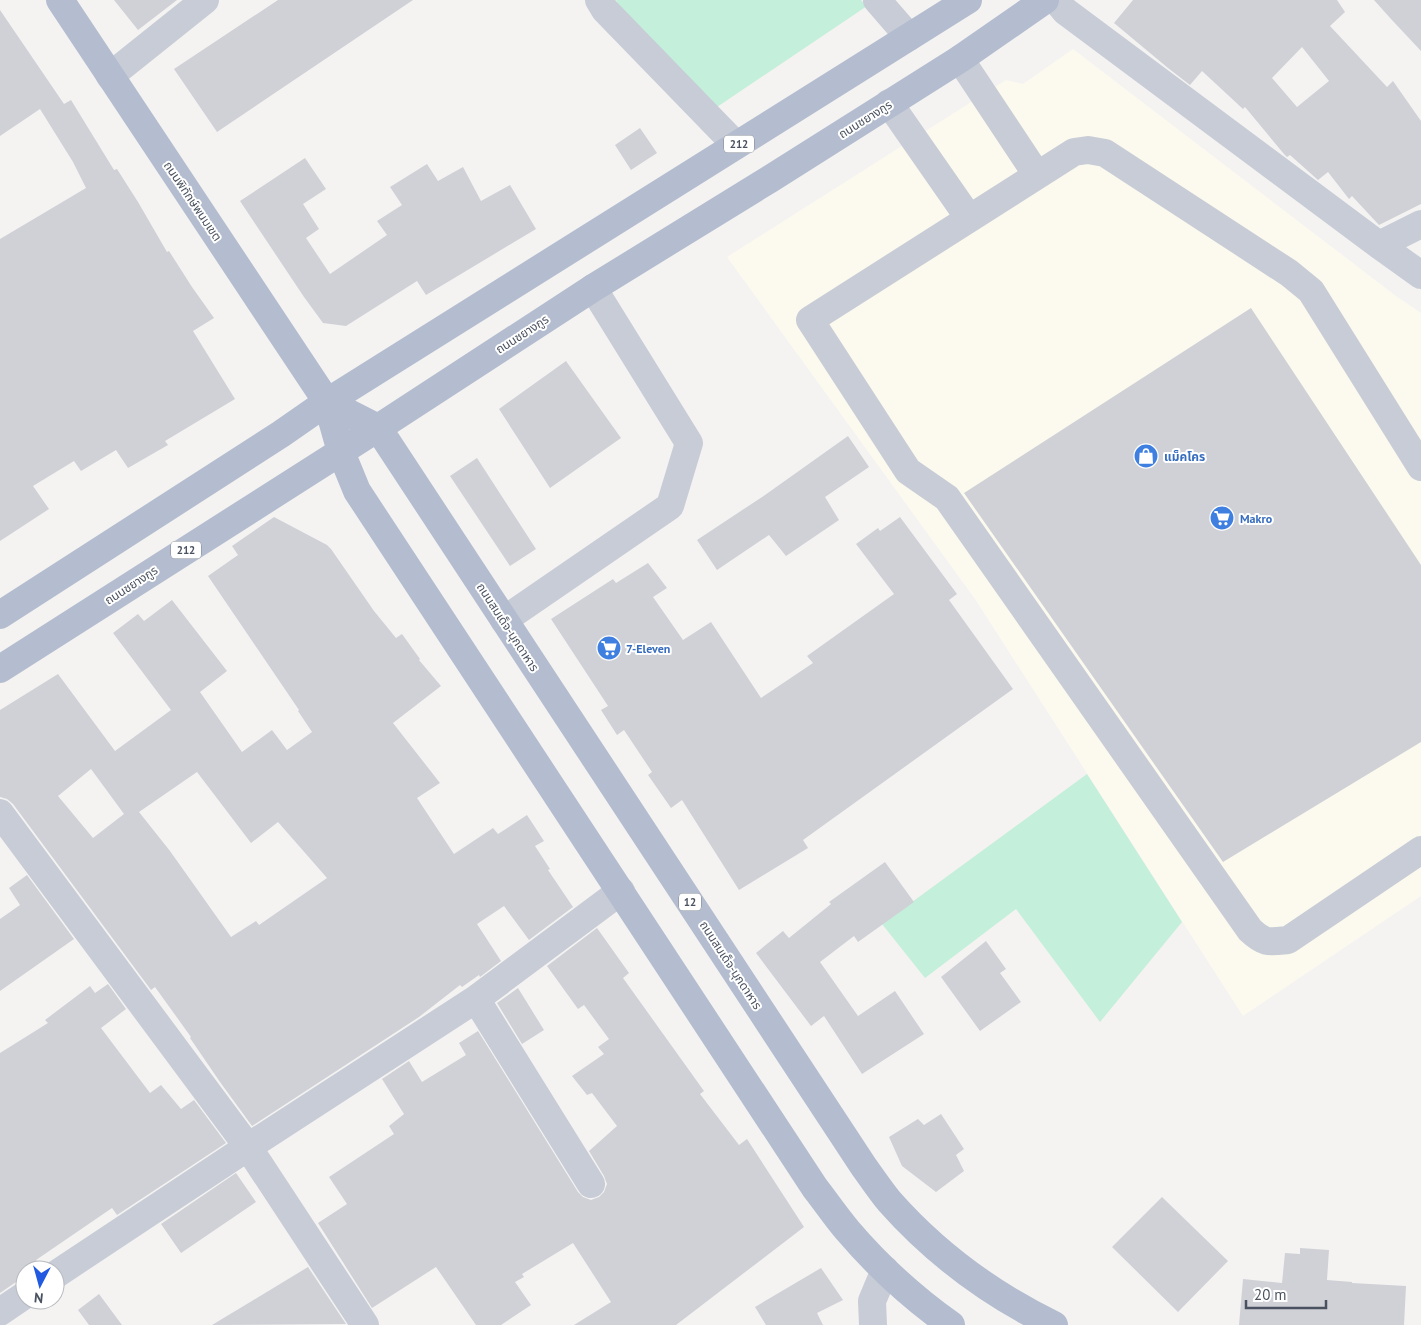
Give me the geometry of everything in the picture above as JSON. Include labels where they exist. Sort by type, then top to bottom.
[{"type":"main road","name":"ถนนพิทักษ์พนมเขต","points":[[60,0],[327,402]]},
{"type":"main road","name":"212","points":[[0,615],[282,434],[327,402],[968,0]]},
{"type":"main road","name":"ถนนชยางกูร","points":[[0,669],[341,452],[593,288],[960,59],[1045,0]]},
{"type":"main road","points":[[327,402],[378,428]]},
{"type":"main road","points":[[327,402],[341,452],[357,491],[815,1188],[847,1230],[885,1270],[951,1325]]},
{"type":"main road","name":"ถนนสมเด็จ-มุกดาหาร","points":[[378,428],[853,1151],[889,1200],[915,1228],[953,1263],[1021,1308],[1054,1325]]},
{"type":"street","points":[[110,76],[205,0]]},
{"type":"street","points":[[599,0],[605,10],[736,145]]},
{"type":"street","points":[[877,0],[909,36]]},
{"type":"street","points":[[1056,0],[1065,11],[1379,246],[1421,275]]},
{"type":"street","points":[[960,59],[1037,175]]},
{"type":"street","points":[[889,104],[970,218]]},
{"type":"street","points":[[1421,467],[1310,291],[1289,273],[1105,153],[1088,150],[1074,152],[810,320],[908,471],[947,498],[1250,930],[1260,940],[1273,942],[1288,940],[1421,850]]},
{"type":"street","points":[[1379,246],[1421,224]]},
{"type":"street","points":[[504,620],[670,506],[689,443],[593,288]]},
{"type":"street","points":[[0,813],[248,1147],[365,1325]]},
{"type":"street","points":[[65,1268],[476,999],[620,891]]},
{"type":"street","points":[[476,999],[591,1184]]},
{"type":"street","points":[[873,1325],[872,1301],[885,1270]]},
{"type":"street","points":[[0,1312],[15,1302]]},
{"type":"shaded area","name":"แม็คโคร","points":[[1073,49],[1396,296],[1421,313],[1421,896],[1243,1016],[975,599],[727,257],[1006,80],[1023,84]]},
{"type":"green space","points":[[616,0],[861,0],[867,6],[717,107],[618,5]]},
{"type":"green space","points":[[1087,774],[1182,922],[1100,1022],[1016,909],[925,978],[882,924]]},
{"type":"building","points":[[114,0],[177,0],[138,30]]},
{"type":"building","points":[[278,0],[413,0],[217,132],[174,69]]},
{"type":"building","points":[[1133,0],[1337,0],[1345,12],[1330,26],[1387,87],[1393,81],[1421,121],[1421,204],[1379,225],[1352,196],[1349,199],[1328,172],[1318,180],[1290,155],[1287,157],[1245,107],[1243,109],[1202,71],[1190,85],[1114,23]],"holes":[[[1302,47],[1329,81],[1297,107],[1272,78]]]},
{"type":"building","points":[[1374,0],[1421,0],[1421,51],[1391,19]]},
{"type":"building","points":[[0,10],[64,104],[71,100],[114,170],[117,169],[138,202],[167,252],[169,251],[214,318],[193,331],[235,399],[165,441],[168,445],[128,468],[116,450],[81,471],[74,461],[33,486],[49,509],[0,541],[0,239],[86,188],[73,162],[40,109],[0,136]]},
{"type":"building","points":[[640,128],[657,153],[631,170],[615,145]]},
{"type":"building","points":[[305,158],[326,189],[303,204],[319,229],[306,238],[330,274],[387,235],[377,221],[402,205],[390,187],[427,164],[438,181],[463,167],[481,201],[510,185],[536,229],[426,295],[417,281],[346,326],[323,323],[240,201]]},
{"type":"building","points":[[1251,308],[1421,565],[1421,742],[1223,862],[964,493]]},
{"type":"building","points":[[566,361],[621,438],[550,488],[499,409]]},
{"type":"building","points":[[848,436],[869,467],[825,497],[839,520],[786,556],[769,535],[717,570],[697,540],[765,495]]},
{"type":"building","points":[[477,458],[536,549],[510,566],[450,476]]},
{"type":"building","points":[[274,517],[327,545],[331,549],[374,611],[396,638],[402,634],[419,660],[441,686],[393,723],[440,783],[417,798],[454,854],[493,828],[498,834],[527,815],[544,841],[535,846],[550,869],[548,870],[573,907],[529,940],[504,906],[477,924],[501,961],[480,977],[479,975],[462,987],[460,985],[419,1017],[252,1126],[155,987],[151,990],[13,804],[7,799],[0,797],[0,710],[58,674],[115,751],[171,710],[113,633],[138,614],[144,621],[172,600],[227,671],[200,692],[242,752],[272,730],[287,750],[312,732],[208,576],[238,555],[232,546]],"holes":[[[91,769],[124,814],[93,838],[58,796]],[[197,772],[251,843],[278,822],[327,878],[259,925],[256,921],[231,937],[170,851],[139,812]]]},
{"type":"building","points":[[900,517],[957,594],[949,600],[1013,689],[803,840],[808,848],[739,890],[682,800],[671,808],[648,775],[652,772],[624,730],[617,735],[601,710],[608,706],[551,619],[613,579],[616,583],[648,563],[667,588],[653,597],[683,640],[711,622],[761,698],[813,663],[807,656],[894,594],[856,544],[878,528],[880,531]]},
{"type":"building","points":[[885,862],[914,902],[858,942],[854,936],[820,962],[858,1016],[895,991],[924,1034],[862,1074],[824,1016],[811,1026],[756,953],[783,931],[789,938],[831,904],[829,902]]},
{"type":"building","points":[[27,875],[74,939],[0,991],[0,919],[20,905],[9,888]]},
{"type":"building","points":[[597,928],[629,973],[623,978],[704,1091],[700,1094],[739,1145],[747,1139],[804,1227],[676,1325],[574,1325],[611,1302],[573,1243],[522,1274],[524,1277],[515,1282],[531,1305],[501,1325],[476,1325],[436,1267],[372,1308],[318,1223],[347,1204],[329,1177],[394,1134],[389,1126],[404,1114],[382,1079],[409,1061],[422,1082],[466,1055],[459,1043],[478,1031],[578,1192],[583,1197],[591,1200],[599,1197],[604,1192],[607,1184],[589,1151],[617,1126],[592,1093],[587,1095],[572,1076],[604,1054],[598,1047],[609,1039],[584,1005],[578,1009],[547,966]]},
{"type":"building","points":[[986,941],[1006,969],[1000,973],[1021,1002],[980,1031],[941,977]]},
{"type":"building","points":[[108,984],[126,1009],[101,1028],[150,1093],[161,1085],[181,1109],[194,1100],[226,1143],[117,1215],[112,1208],[36,1260],[15,1260],[15,1283],[0,1293],[0,1053],[48,1023],[45,1020],[90,986],[95,993]]},
{"type":"building","points":[[518,988],[544,1030],[522,1044],[497,1003]]},
{"type":"building","points":[[941,1114],[964,1149],[956,1155],[964,1171],[936,1192],[902,1166],[889,1137],[918,1119],[924,1125]]},
{"type":"building","points":[[236,1173],[256,1202],[181,1253],[161,1224]]},
{"type":"building","points":[[1162,1197],[1228,1261],[1178,1312],[1112,1247]]},
{"type":"building","points":[[1300,1248],[1329,1250],[1327,1280],[1406,1286],[1404,1325],[1239,1325],[1243,1279],[1282,1283],[1285,1253],[1300,1254]]},
{"type":"building","points":[[308,1267],[346,1324],[212,1325]]},
{"type":"building","points":[[821,1268],[843,1300],[817,1313],[823,1325],[766,1325],[755,1307]]},
{"type":"building","points":[[99,1294],[122,1325],[89,1325],[78,1310]]},
{"type":"place","name":"แม็คโคร","points":[[1146,456]]},
{"type":"place","name":"Makro","points":[[1222,518]]},
{"type":"place","name":"7-Eleven","points":[[609,648]]}]
